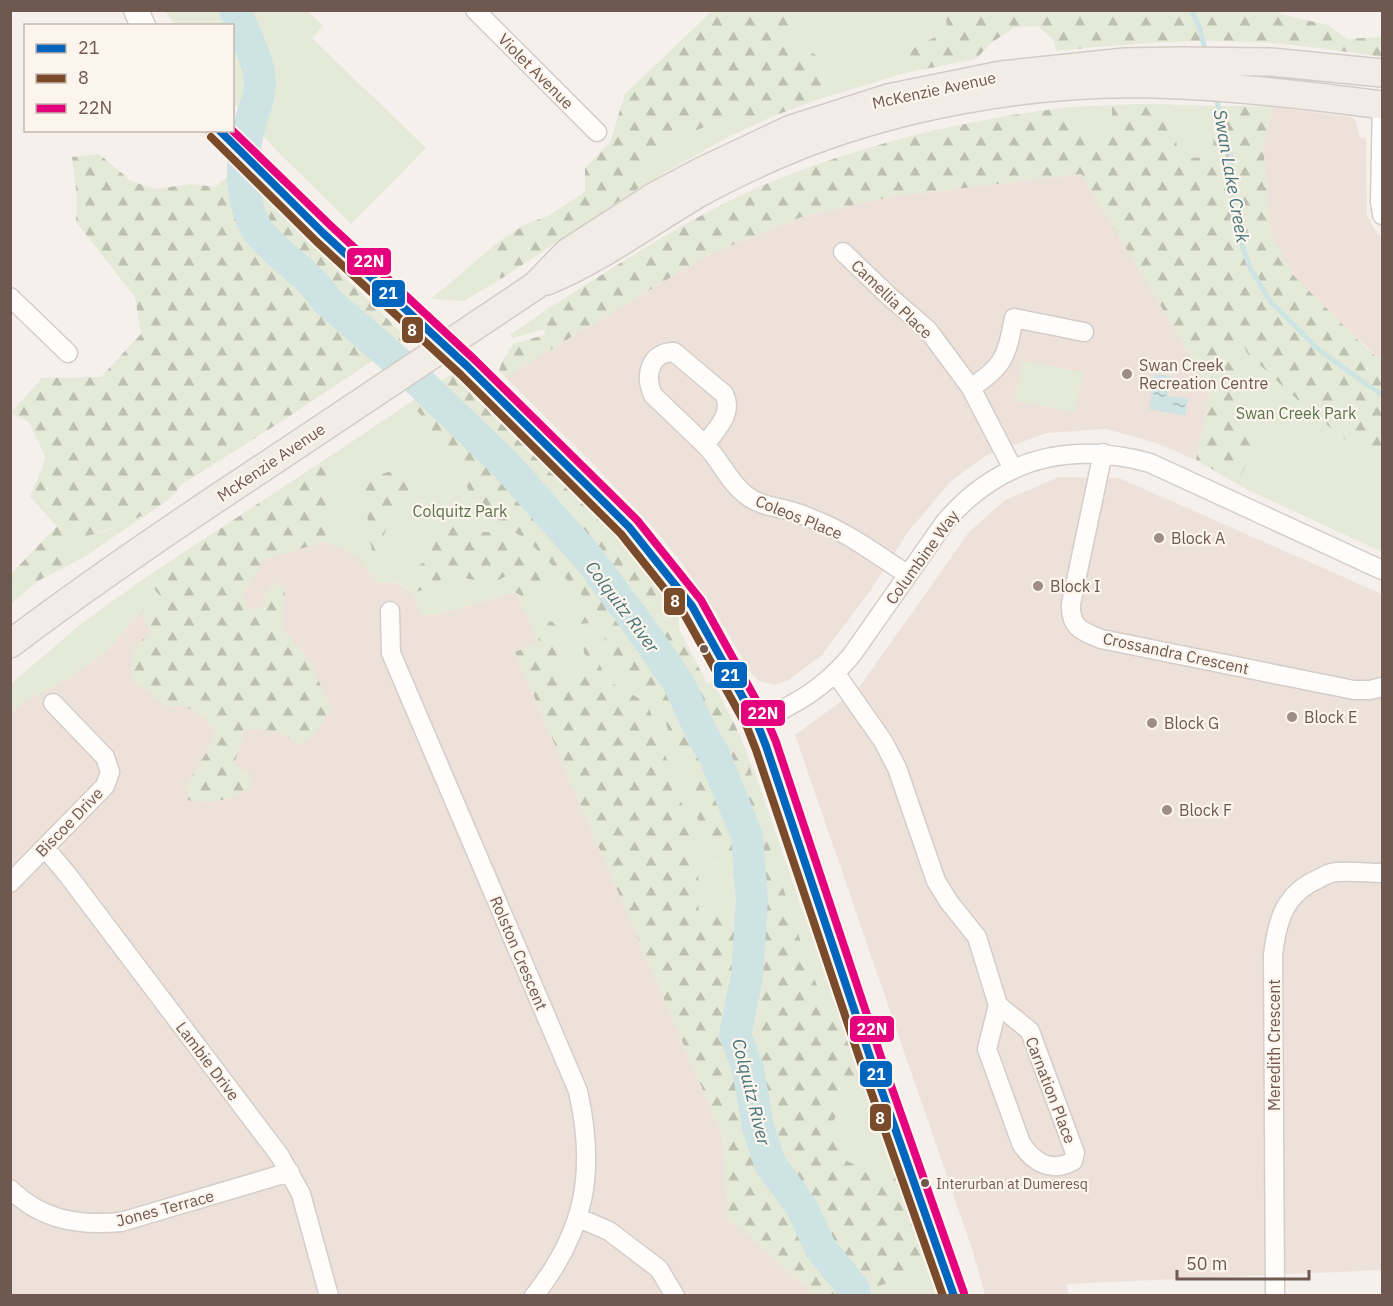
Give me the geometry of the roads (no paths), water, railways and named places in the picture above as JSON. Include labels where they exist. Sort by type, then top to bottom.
[{"type":"main road","points":[[136,10],[142,24]]},
{"type":"main road","name":"McKenzie Avenue","points":[[1180,73],[1234,61],[1271,62],[1383,73]]},
{"type":"main road","name":"McKenzie Avenue","points":[[10,644],[86,587],[535,286],[568,252],[653,197],[747,148],[825,117],[917,91],[1000,75],[1092,65],[1180,73],[1241,90],[1382,104]]},
{"type":"main road","points":[[220,133],[468,367],[628,527],[692,606],[757,723],[954,1296]]},
{"type":"street","name":"Violet Avenue","points":[[475,10],[597,132]]},
{"type":"street","points":[[1382,104],[1380,201],[1383,215]]},
{"type":"street","name":"Camellia Place","points":[[843,252],[928,330],[971,388],[1013,469]]},
{"type":"street","points":[[10,297],[68,353]]},
{"type":"street","points":[[971,388],[991,374],[1000,364],[1007,352],[1014,318],[1084,332]]},
{"type":"street","name":"Coleos Place","points":[[705,445],[728,411],[728,402],[724,394],[674,352],[665,352],[652,363],[649,387],[653,395],[705,445],[714,453],[732,482],[747,496],[766,506],[796,512],[823,524],[858,542],[908,575]]},
{"type":"street","name":"Columbine Way","points":[[757,723],[803,699],[836,674],[957,508],[978,489],[1034,460],[1057,455],[1103,453],[1150,463],[1383,570]]},
{"type":"street","name":"Crossandra Crescent","points":[[1103,453],[1071,604],[1070,616],[1075,625],[1086,633],[1101,639],[1354,690],[1383,687]]},
{"type":"street","name":"Rolston Crescent","points":[[390,611],[391,653],[578,1091],[586,1124],[588,1148],[586,1182],[579,1218],[567,1246],[552,1272],[534,1296]]},
{"type":"street","points":[[836,674],[879,734],[897,768],[936,881],[949,902],[977,937],[998,1005]]},
{"type":"street","name":"Biscoe Drive","points":[[10,883],[105,786],[110,772],[105,757],[53,703]]},
{"type":"street","name":"Lambie Drive","points":[[45,848],[280,1156],[301,1194],[329,1296]]},
{"type":"street","name":"Meredith Crescent","points":[[1275,1296],[1273,955],[1276,931],[1284,909],[1298,891],[1312,882],[1331,873],[1383,873]]},
{"type":"street","name":"Carnation Place","points":[[998,1005],[1030,1031],[1075,1153],[1073,1161],[1064,1166],[1052,1166],[1039,1162],[1029,1155],[1021,1143],[987,1049],[998,1005]]},
{"type":"street","name":"Jones Terrace","points":[[10,1189],[43,1212],[71,1222],[94,1224],[121,1222],[290,1172]]},
{"type":"street","points":[[579,1218],[609,1230],[659,1269],[675,1296]]},
{"type":"water","points":[[1155,374],[1172,377],[1168,396],[1188,399],[1185,416],[1149,409]]},
{"type":"waterway","name":"Colquitz River","points":[[235,10],[251,47],[260,76],[259,94],[250,124],[243,163],[244,190],[250,216],[257,230],[314,284],[326,300],[407,370],[506,465],[590,560],[679,684],[714,755],[747,836],[752,900],[747,977],[735,1034],[748,1069],[758,1127],[770,1164],[802,1208],[821,1249],[854,1289],[855,1296]]},
{"type":"waterway","name":"Swan Lake Creek","points":[[1191,10],[1199,26],[1206,53]]},
{"type":"waterway","name":"Swan Lake Creek","points":[[1215,94],[1231,155],[1236,228],[1250,268],[1270,301],[1320,351],[1382,395]]},
{"type":"place","name":"Swan Creek Recreation Centre","points":[[1127,374]]},
{"type":"place","name":"Block A","points":[[1159,538]]},
{"type":"place","name":"Block I","points":[[1038,586]]},
{"type":"place","name":"Block E","points":[[1292,717]]},
{"type":"place","name":"Block G","points":[[1152,723]]},
{"type":"place","name":"Block F","points":[[1167,810]]},
{"type":"place","name":"Interurban at Dumeresq","points":[[925,1183]]},
{"type":"park label","name":"Swan Creek Park","points":[[1296,413]]},
{"type":"park label","name":"Colquitz Park","points":[[460,511]]}]
